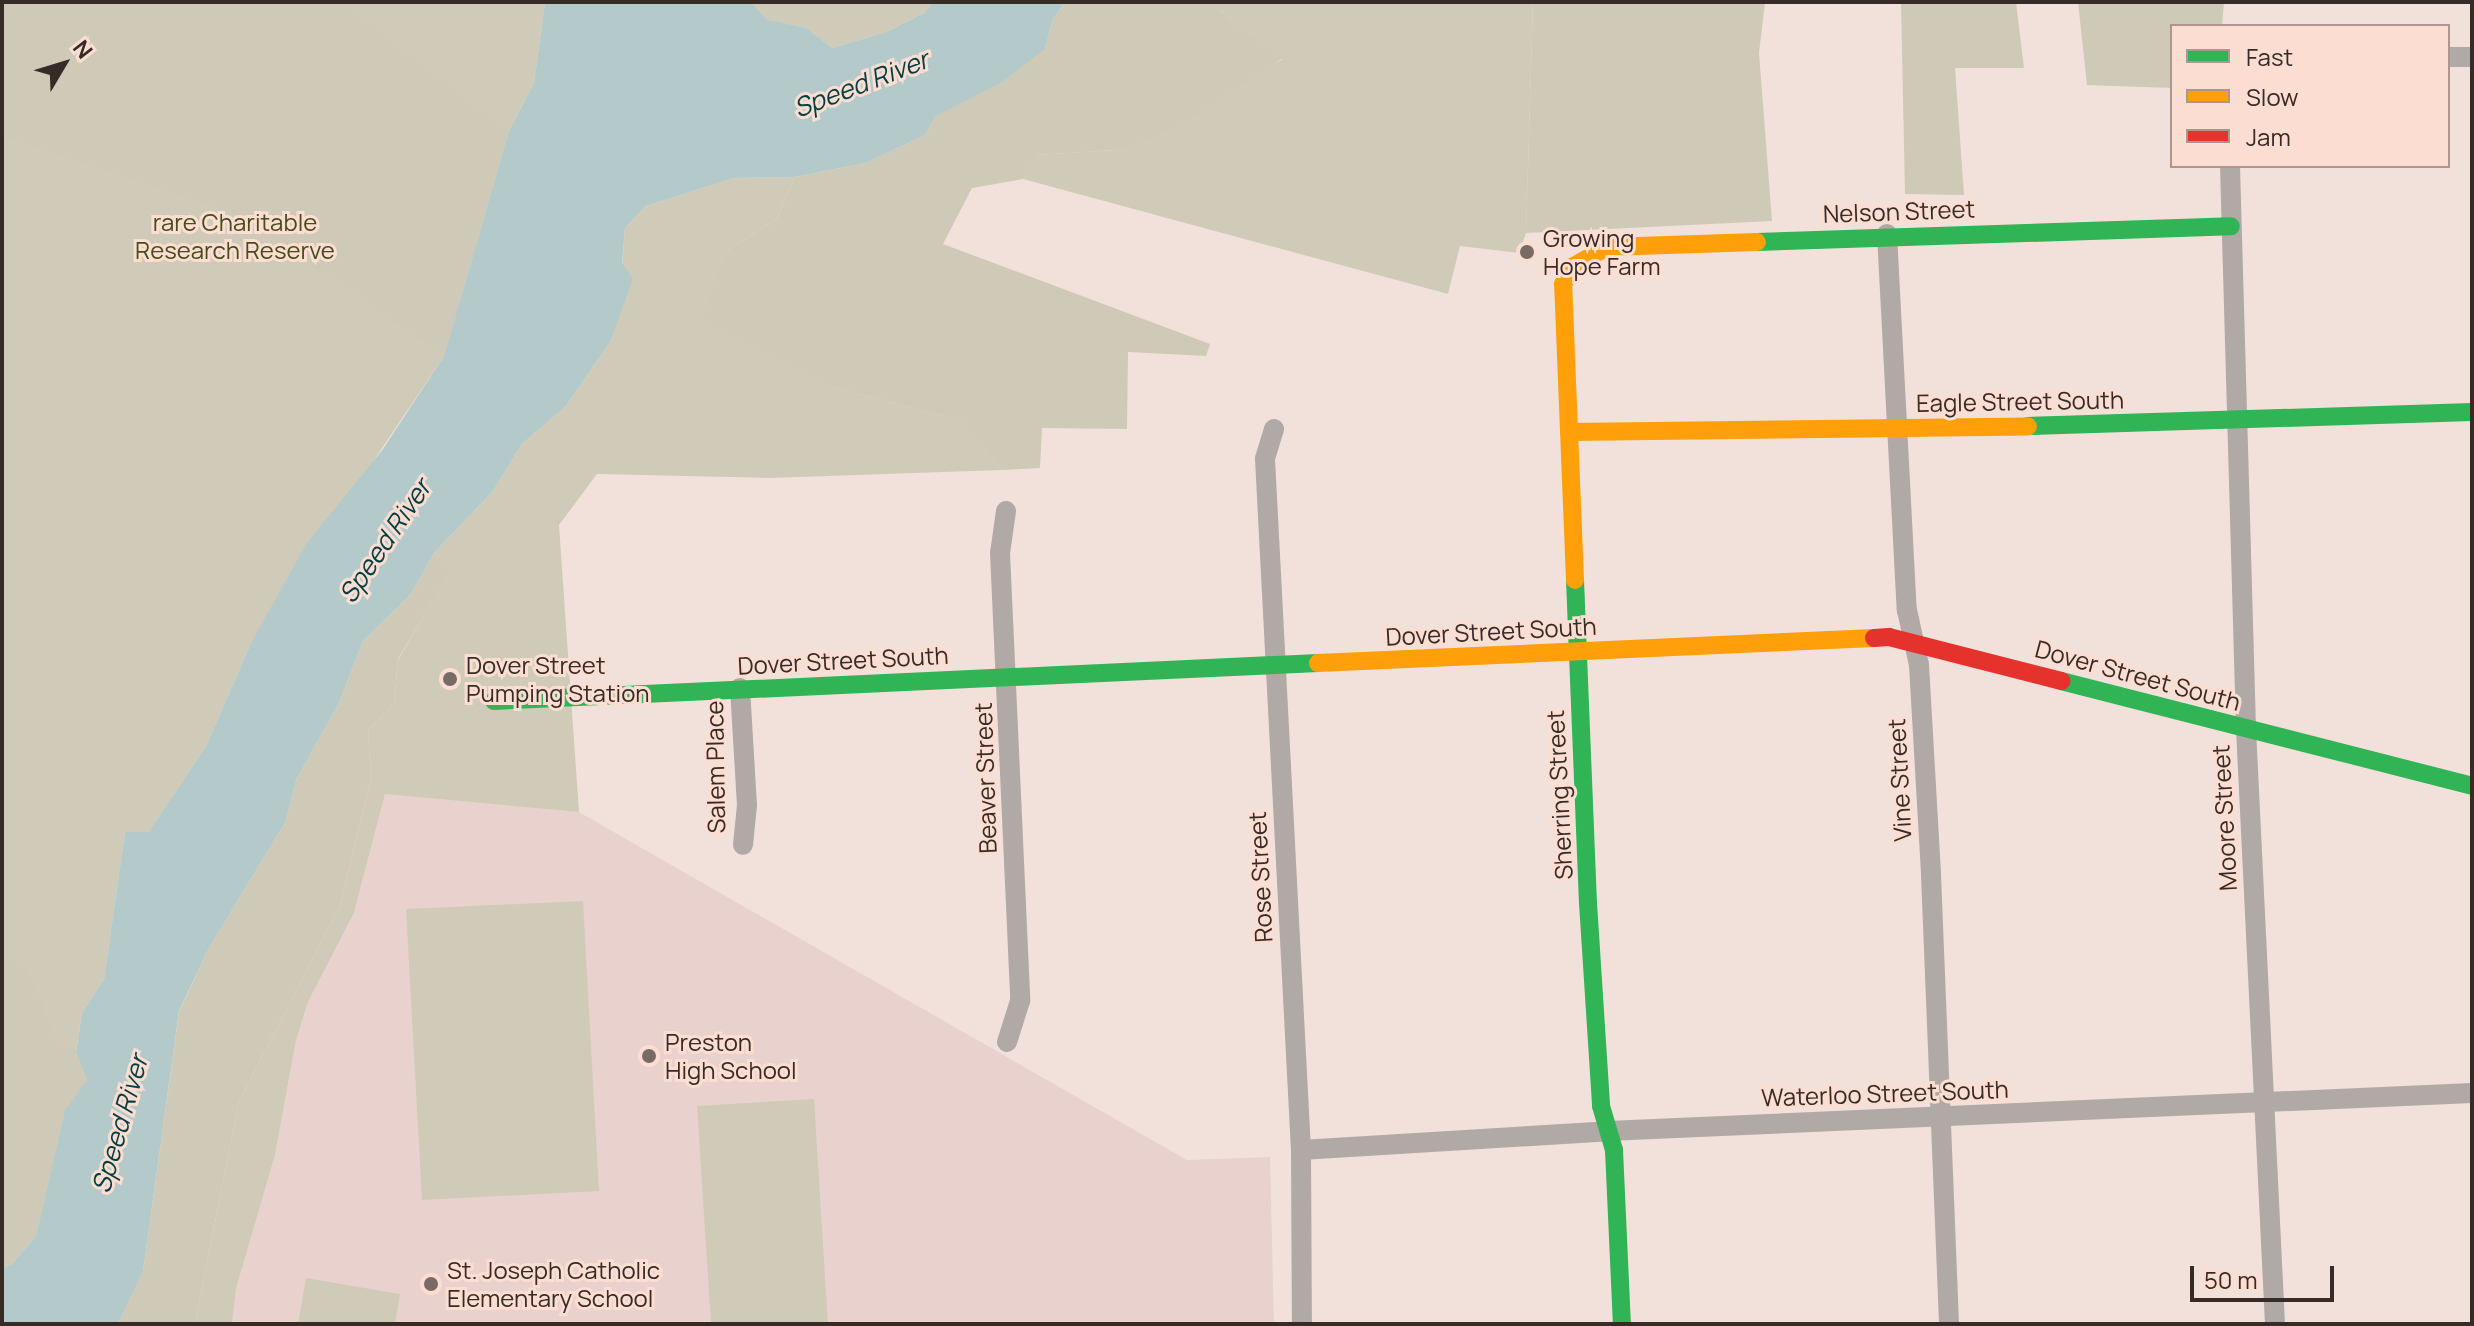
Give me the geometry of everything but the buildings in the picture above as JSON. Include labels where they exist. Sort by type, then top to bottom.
[{"type":"street","points":[[2450,57],[2472,57]]},
{"type":"street","name":"Moore Street","points":[[2230,168],[2246,729],[2275,1324]]},
{"type":"street","name":"Nelson Street","points":[[1574,266],[1607,247],[1887,234],[2231,226]]},
{"type":"street","name":"Vine Street","points":[[1887,234],[1896,427],[1931,875],[1949,1324]]},
{"type":"street","name":"Sherring Street","points":[[1574,266],[1563,284],[1561,307],[1569,432],[1576,651],[1599,1074],[1614,1150],[1622,1324]]},
{"type":"street","name":"Eagle Street South","points":[[1569,432],[2236,423],[2472,412]]},
{"type":"street","name":"Rose Street","points":[[1274,429],[1265,459],[1301,1150],[1302,1324]]},
{"type":"street","name":"Beaver Street","points":[[1006,511],[1000,553],[1020,1001],[1007,1042]]},
{"type":"street","name":"Dover Street South","points":[[494,701],[1889,637],[2472,786]]},
{"type":"street","name":"Salem Place","points":[[740,688],[747,805],[743,845]]},
{"type":"street","name":"Waterloo Street South","points":[[1301,1150],[1608,1131],[2264,1105],[2472,1093]]},
{"type":"shaded area","points":[[2,2],[346,2],[509,131],[444,356],[232,212],[2,136]]},
{"type":"shaded area","points":[[1065,2],[1219,2],[1217,9],[1283,58],[1178,128],[1115,150],[1035,155],[1023,179],[972,188],[943,244],[1210,344],[1206,356],[1128,352],[1127,429],[1042,428],[1040,468],[1002,470],[960,420],[831,387],[700,322],[726,251],[777,219],[795,177],[866,163],[925,135],[936,116],[1045,49],[1053,19]]},
{"type":"shaded area","points":[[1533,2],[1765,2],[1759,53],[1772,221],[1526,233]]},
{"type":"shaded area","points":[[1901,2],[2016,2],[2024,68],[1955,68],[1964,195],[1905,194]]},
{"type":"shaded area","points":[[2078,2],[2224,2],[2222,24],[2170,24],[2170,88],[2087,85]]},
{"type":"shaded area","points":[[434,553],[453,566],[398,659],[394,703],[368,730],[371,778],[340,906],[239,1101],[195,1324],[118,1324],[143,1272],[179,1012],[210,946],[285,823],[297,778],[339,703],[363,641],[411,594]]},
{"type":"shaded area","name":"Preston High School","points":[[385,793],[579,812],[1187,1160],[1270,1157],[1274,1324],[232,1324],[236,1289],[275,1155],[296,1041],[308,1002],[354,913]]},
{"type":"shaded area","points":[[2,953],[27,965],[57,1041],[76,1052],[87,1080],[65,1110],[36,1236],[11,1265],[2,1268]]},
{"type":"green space","name":"rare Charitable Research Reserve","points":[[2,2],[545,2],[534,83],[509,131],[444,356],[251,643],[206,746],[149,833],[125,832],[104,979],[82,1013],[76,1051],[87,1080],[65,1110],[36,1236],[2,1268]]},
{"type":"green space","points":[[751,2],[933,2],[924,13],[886,32],[832,48],[807,28],[767,21]]},
{"type":"green space","points":[[1219,2],[1533,2],[1526,233],[1519,253],[1460,246],[1448,294],[1023,179],[1034,155],[1115,150],[1283,59],[1216,8]]},
{"type":"green space","points":[[795,177],[777,219],[726,251],[831,387],[961,420],[1002,470],[770,478],[597,474],[559,525],[579,812],[385,794],[354,913],[308,1002],[296,1041],[275,1155],[236,1289],[232,1324],[195,1324],[239,1101],[340,906],[371,778],[368,730],[394,703],[398,660],[452,566],[434,553],[493,491],[522,444],[566,406],[610,342],[618,317],[625,228],[646,206],[734,178]]},
{"type":"green space","points":[[583,901],[599,1191],[422,1200],[406,909]]},
{"type":"green space","points":[[814,1099],[828,1324],[711,1324],[697,1106]]},
{"type":"green space","points":[[306,1278],[400,1294],[395,1324],[298,1324]]},
{"type":"water","name":"Speed River","points":[[545,2],[751,2],[767,20],[807,28],[832,48],[886,32],[924,13],[933,2],[1065,2],[1053,19],[1045,49],[1002,82],[936,116],[925,135],[866,163],[795,177],[734,178],[646,206],[625,228],[622,263],[633,279],[610,342],[566,406],[522,444],[493,491],[434,553],[411,594],[363,641],[339,703],[297,778],[285,823],[210,946],[179,1011],[143,1272],[118,1324],[2,1324],[2,1268],[11,1265],[36,1236],[65,1110],[87,1080],[76,1052],[82,1013],[104,979],[125,832],[149,832],[206,746],[251,643],[306,544],[383,449],[444,356],[509,131],[534,83]]},
{"type":"traffic: fast","points":[[1757,242],[2231,226]]},
{"type":"traffic: fast","points":[[2028,426],[2472,412]]},
{"type":"traffic: fast","points":[[1575,580],[1588,903],[1601,1106],[1614,1150],[1622,1324]]},
{"type":"traffic: fast","points":[[494,701],[1318,663]]},
{"type":"traffic: fast","points":[[2061,681],[2472,786]]},
{"type":"traffic: slow","points":[[1575,580],[1563,284],[1574,266],[1607,247],[1757,242]]},
{"type":"traffic: slow","points":[[1569,432],[2028,426]]},
{"type":"traffic: slow","points":[[1318,663],[1874,638]]},
{"type":"traffic: jam","points":[[1874,638],[1889,637],[2061,681]]},
{"type":"place","name":"Growing Hope Farm","points":[[1527,252]]},
{"type":"place","name":"Dover Street Pumping Station","points":[[450,679]]},
{"type":"place","name":"Preston High School","points":[[649,1056]]},
{"type":"place","name":"St. Joseph Catholic Elementary School","points":[[431,1284]]}]
